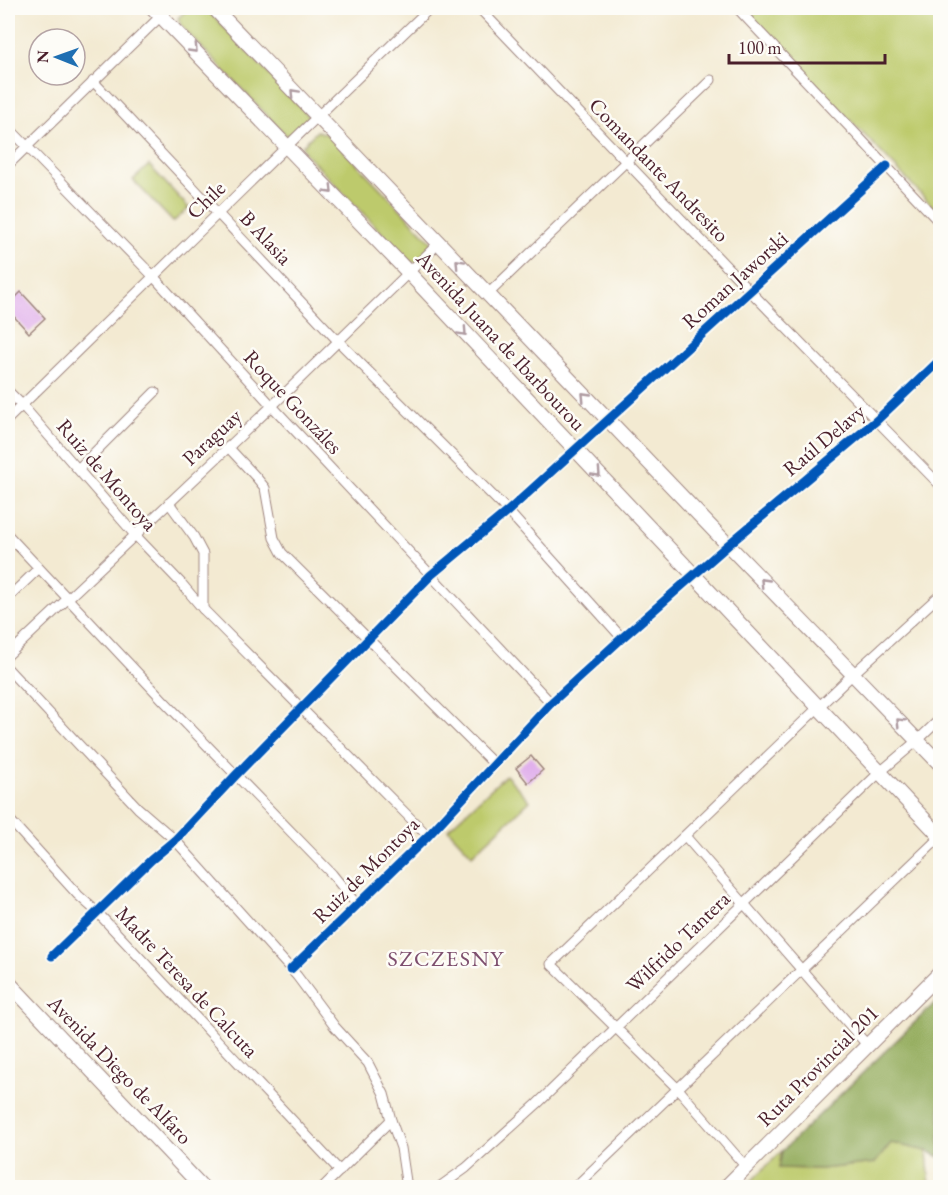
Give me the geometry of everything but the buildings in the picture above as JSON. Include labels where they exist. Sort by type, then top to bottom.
[{"type":"main road","name":"Avenida Juana de Ibarbourou","points":[[214,8],[940,764]]},
{"type":"main road","name":"Avenida Juana de Ibarbourou","points":[[161,10],[940,836]]},
{"type":"main road","name":"Ruta Provincial 201","points":[[725,1188],[940,973]]},
{"type":"main road","name":"Avenida Diego de Alfaro","points":[[8,982],[203,1188]]},
{"type":"street","name":"Chile","points":[[8,419],[286,145],[430,8]]},
{"type":"street","name":"Comandante Andresito","points":[[479,8],[750,291],[940,485]]},
{"type":"street","points":[[737,8],[940,223]]},
{"type":"street","points":[[8,165],[161,10]]},
{"type":"street","points":[[488,294],[711,80]]},
{"type":"street","name":"B Alasia","points":[[93,81],[338,341],[508,511],[622,638]]},
{"type":"street","name":"Roque Gonzáles","points":[[8,127],[153,276],[551,703]]},
{"type":"street","name":"Roman Jaworski","points":[[51,956],[175,840],[430,575],[508,511],[887,166]]},
{"type":"street","name":"Paraguay","points":[[8,655],[272,406],[440,242]]},
{"type":"street","name":"Raúl Delavy","points":[[622,638],[728,545],[877,420],[940,360]]},
{"type":"street","name":"Ruiz de Montoya","points":[[8,391],[203,609],[428,836]]},
{"type":"street","points":[[78,469],[155,392]]},
{"type":"street","points":[[228,447],[265,488],[274,538],[282,553],[494,764]]},
{"type":"street","points":[[169,503],[194,537],[203,554],[203,609]]},
{"type":"street","name":"Ruiz de Montoya","points":[[8,535],[38,569],[332,874],[357,905]]},
{"type":"street","points":[[8,598],[38,569]]},
{"type":"street","points":[[746,1167],[678,1089],[551,964],[853,675],[940,595]]},
{"type":"street","name":"Ruiz de Montoya","points":[[291,969],[428,836],[551,703],[622,638]]},
{"type":"street","points":[[8,669],[138,808],[175,840],[291,969],[335,1027],[368,1063],[384,1094],[401,1148],[407,1188]]},
{"type":"street","name":"Wilfrido Tantera","points":[[438,1188],[466,1168],[537,1104],[880,772],[940,719]]},
{"type":"street","name":"Madre Teresa de Calcuta","points":[[8,818],[340,1171]]},
{"type":"street","points":[[684,836],[868,1046]]},
{"type":"street","points":[[574,1188],[940,836]]},
{"type":"street","points":[[322,1188],[391,1120]]},
{"type":"green space","points":[[189,8],[206,8],[306,113],[310,120],[295,136],[286,135],[181,26],[178,18]]},
{"type":"green space","points":[[743,8],[940,8],[940,214]]},
{"type":"green space","points":[[317,131],[328,134],[430,240],[434,247],[419,263],[410,262],[305,153],[302,146]]},
{"type":"green space","points":[[149,165],[189,208],[173,222],[133,180]]},
{"type":"green space","points":[[506,775],[530,801],[472,855],[448,829]]},
{"type":"green space","points":[[940,998],[940,1157],[927,1151],[891,1143],[875,1163],[821,1169],[779,1168],[782,1151]]},
{"type":"green space","points":[[891,1143],[927,1151],[930,1187],[744,1188],[782,1151],[779,1168],[821,1169],[875,1163]]},
{"type":"cycle path","points":[[52,956],[151,860],[175,840],[431,575],[508,511],[887,166]]},
{"type":"cycle path","points":[[291,969],[428,836],[551,703],[728,545],[877,420],[940,360]]},
{"type":"district","name":"SZCZESNY","points":[[446,958]]}]
